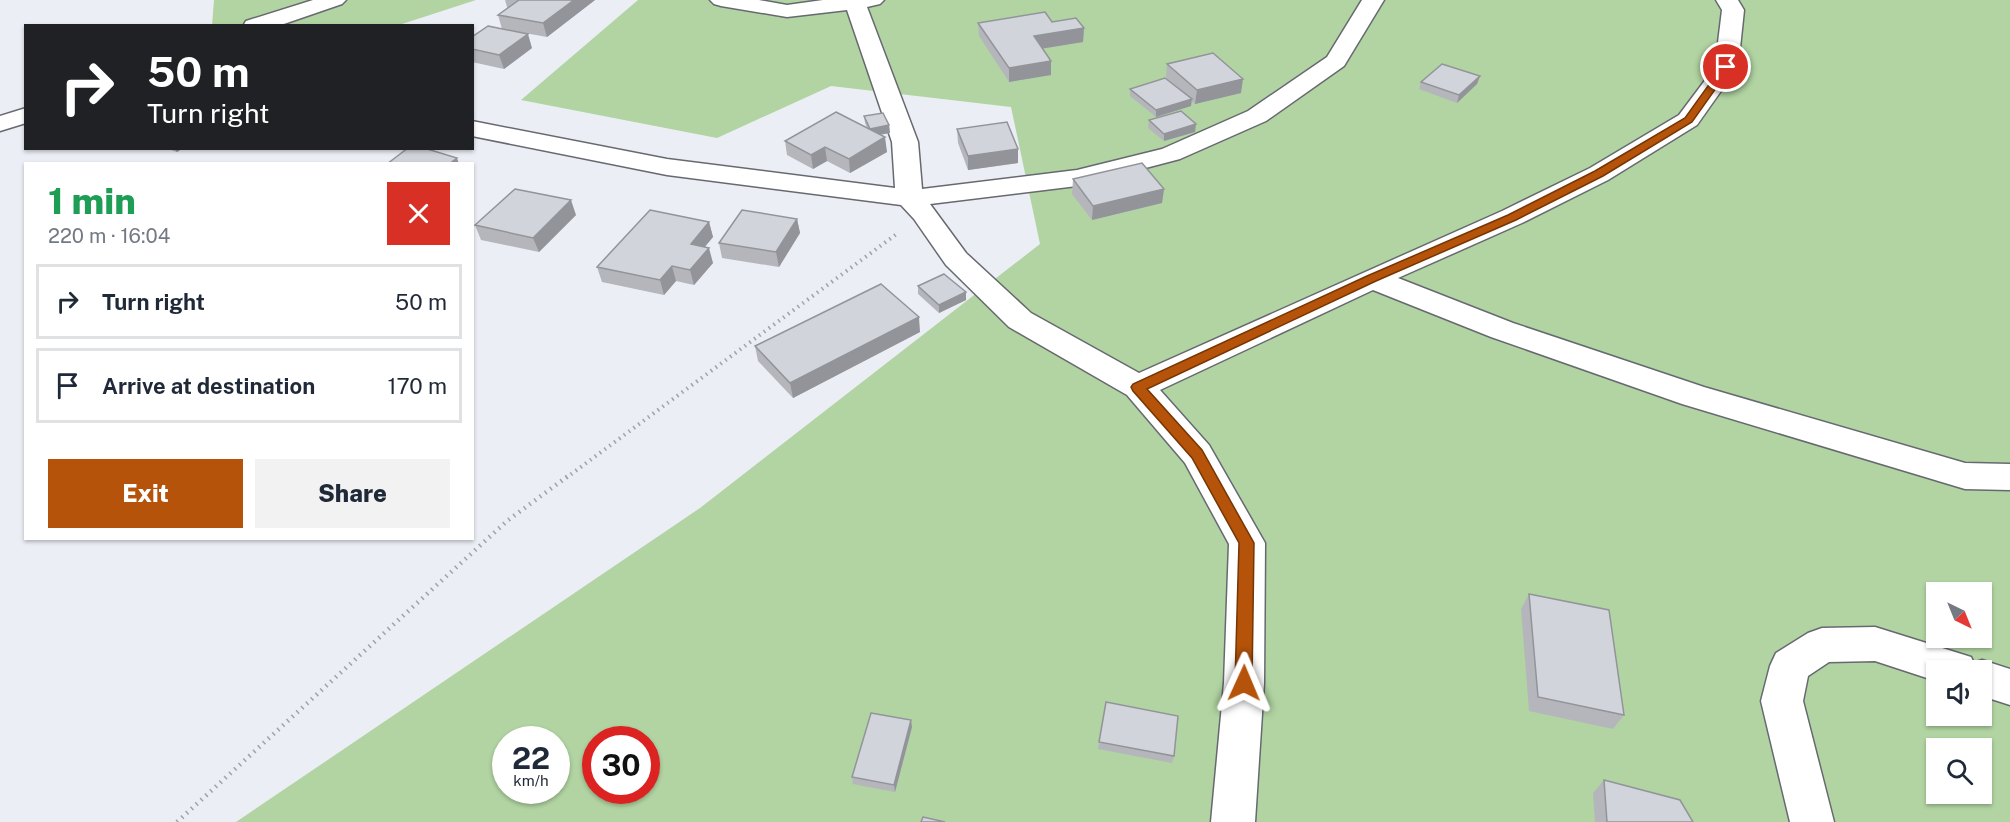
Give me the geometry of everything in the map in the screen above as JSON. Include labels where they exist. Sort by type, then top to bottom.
[{"type":"street","points":[[260,24],[335,0]]},
{"type":"street","points":[[721,0],[788,11],[864,1],[905,142],[916,206],[956,259],[1020,320],[1138,387],[1197,454],[1247,543],[1244,683],[1233,822]]},
{"type":"street","points":[[474,128],[666,167],[791,184],[916,206],[1077,178],[1170,154],[1257,116],[1336,61],[1373,0]]},
{"type":"street","points":[[1138,387],[1512,217],[1599,174],[1688,120],[1726,67],[1733,10],[1727,0]]},
{"type":"street","points":[[0,124],[24,116]]},
{"type":"street","points":[[1372,279],[1502,330],[1694,396],[1965,476],[2010,477]]},
{"type":"street","points":[[1812,822],[1782,701],[1790,666],[1822,645],[1875,644],[1926,660]]},
{"type":"street","points":[[1992,681],[2010,687]]},
{"type":"path","points":[[177,822],[507,521],[916,206]]},
{"type":"green space","points":[[214,0],[476,0],[402,24],[212,24]]},
{"type":"green space","points":[[638,0],[2010,0],[2010,822],[236,822],[700,508],[1040,244],[1011,107],[831,86],[717,138],[521,100]]},
{"type":"building","points":[[519,0],[574,0],[543,23],[498,15]]},
{"type":"building","points":[[1045,12],[1052,22],[1076,18],[1084,28],[1034,36],[1051,61],[1009,68],[978,23]]},
{"type":"building","points":[[488,26],[528,34],[499,55],[474,49],[474,36]]},
{"type":"building","points":[[1213,53],[1243,79],[1197,90],[1167,64]]},
{"type":"building","points":[[1442,64],[1480,76],[1459,95],[1421,82]]},
{"type":"building","points":[[1165,78],[1192,99],[1156,110],[1130,89]]},
{"type":"building","points":[[1181,111],[1196,124],[1164,134],[1149,120]]},
{"type":"building","points":[[836,112],[885,137],[849,159],[825,147],[811,155],[785,141]]},
{"type":"building","points":[[883,113],[889,125],[870,129],[864,116]]},
{"type":"building","points":[[1007,122],[1018,149],[968,156],[957,129]]},
{"type":"building","points":[[405,150],[431,150],[457,158],[452,162],[390,162]]},
{"type":"building","points":[[1142,163],[1164,189],[1093,206],[1073,179]]},
{"type":"building","points":[[515,189],[571,200],[533,238],[475,225]]},
{"type":"building","points":[[650,210],[709,222],[691,244],[709,248],[690,270],[672,266],[660,280],[597,267]]},
{"type":"building","points":[[742,210],[797,219],[776,252],[719,243]]},
{"type":"building","points":[[944,274],[966,292],[939,305],[918,286]]},
{"type":"building","points":[[881,284],[919,317],[790,383],[755,346]]},
{"type":"building","points":[[1529,594],[1609,610],[1624,715],[1538,697]]},
{"type":"building","points":[[1106,702],[1178,716],[1174,756],[1099,742]]},
{"type":"building","points":[[871,713],[911,720],[894,785],[852,777]]},
{"type":"building","points":[[1604,780],[1680,800],[1693,822],[1607,822]]},
{"type":"building","points":[[923,817],[945,822],[921,822]]},
{"type":"route","points":[[1244,683],[1247,543],[1197,454],[1138,387],[1512,217],[1599,174],[1688,120],[1726,67]]}]
